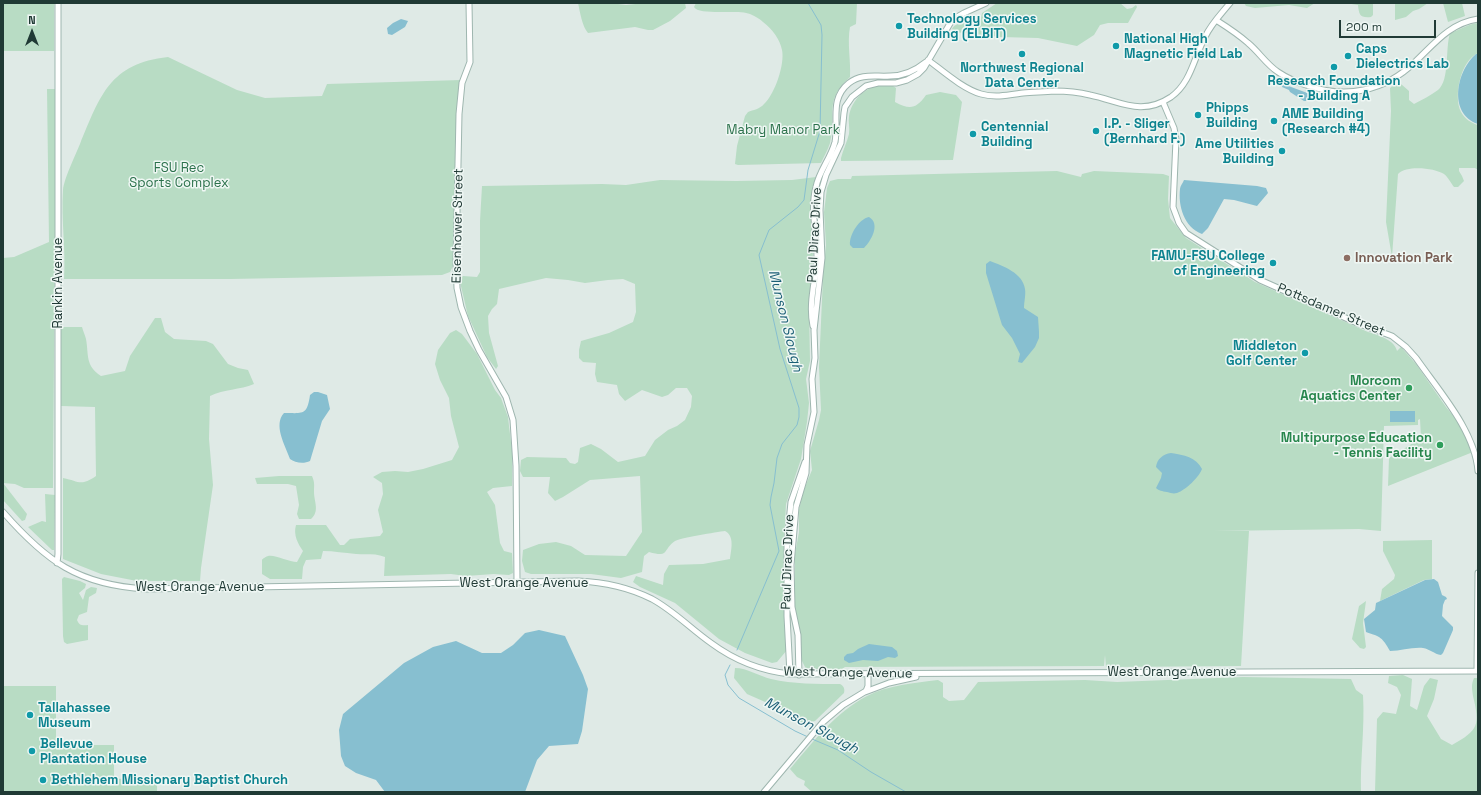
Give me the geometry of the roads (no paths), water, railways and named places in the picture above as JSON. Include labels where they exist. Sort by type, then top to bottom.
[{"type":"street","name":"Rankin Avenue","points":[[57,563],[58,3]]},
{"type":"street","name":"Eisenhower Street","points":[[469,3],[470,62],[462,84],[459,114],[456,268],[457,288],[461,307],[470,331],[481,354],[506,397],[513,420],[516,466],[517,582]]},
{"type":"street","points":[[928,60],[915,70],[904,74],[888,76],[863,76],[866,86],[896,83],[907,80],[921,71],[928,60],[952,20],[964,12],[986,3]]},
{"type":"street","points":[[928,60],[971,90],[986,95],[999,96],[1037,92],[1063,92],[1090,95],[1130,107],[1144,107],[1163,102],[1177,91],[1184,83],[1191,71],[1205,36],[1230,3]]},
{"type":"street","points":[[1216,20],[1242,38],[1271,68],[1284,76],[1314,88],[1341,93],[1366,90],[1391,80],[1408,68],[1448,30],[1465,22],[1478,19]]},
{"type":"street","name":"Paul Dirac Drive","points":[[799,675],[798,635],[792,607],[791,572],[796,507],[806,473],[808,440],[814,412],[812,383],[815,358],[811,309],[817,256],[814,203],[816,186],[835,143],[835,108],[839,96],[849,83],[863,76]]},
{"type":"street","name":"Paul Dirac Drive","points":[[814,335],[822,258],[820,210],[821,192],[826,175],[841,143],[845,107],[856,92],[866,86]]},
{"type":"street","name":"Pottsdamer Street","points":[[1163,102],[1176,132],[1173,207],[1176,218],[1184,230],[1193,239],[1255,277],[1357,323],[1392,336],[1403,344],[1416,358],[1465,429],[1475,451],[1478,471]]},
{"type":"street","name":"Paul Dirac Drive","points":[[790,674],[786,616],[787,543],[791,502],[803,470],[807,453]]},
{"type":"street","name":"West Orange Avenue","points":[[3,512],[32,544],[57,563],[84,577],[124,587],[146,589],[517,582],[588,582],[612,585],[653,599],[711,643],[731,656],[759,668],[799,675],[1478,671]]},
{"type":"street","points":[[1478,573],[1478,671]]},
{"type":"street","points":[[862,694],[868,686],[868,674]]},
{"type":"street","points":[[764,792],[813,732],[836,711],[862,694],[894,681],[932,674]]},
{"type":"water","points":[[401,19],[408,21],[405,27],[392,35],[388,34],[387,28]]},
{"type":"water","points":[[1476,54],[1478,54],[1478,124],[1468,119],[1462,111],[1458,92],[1464,71],[1469,61]]},
{"type":"water","points":[[1283,84],[1310,94],[1309,101],[1304,101],[1289,90],[1282,87]]},
{"type":"water","points":[[1184,180],[1257,186],[1266,188],[1268,193],[1257,206],[1224,199],[1208,228],[1202,234],[1191,226],[1181,209],[1180,187]]},
{"type":"water","points":[[869,217],[873,220],[875,228],[872,237],[864,248],[853,248],[850,245],[850,241],[855,228],[865,218]]},
{"type":"water","points":[[990,261],[1012,271],[1021,279],[1025,289],[1024,308],[1038,317],[1039,338],[1035,347],[1022,363],[1018,362],[1020,354],[1012,338],[1002,325],[986,273],[986,264]]},
{"type":"water","points":[[314,392],[327,395],[330,409],[322,421],[310,461],[305,463],[297,462],[290,459],[283,441],[280,429],[281,418],[284,413],[303,412],[307,407],[310,395]]},
{"type":"water","points":[[1390,411],[1415,411],[1415,422],[1390,422]]},
{"type":"water","points":[[1171,453],[1193,459],[1202,469],[1192,483],[1176,493],[1161,491],[1156,488],[1162,473],[1156,467],[1159,459],[1165,454]]},
{"type":"water","points":[[1434,579],[1438,582],[1442,595],[1447,599],[1443,605],[1442,616],[1453,627],[1441,655],[1423,648],[1390,651],[1381,638],[1366,632],[1364,619],[1375,610],[1376,603],[1425,580]]},
{"type":"water","points":[[539,630],[565,636],[588,689],[582,731],[578,744],[549,746],[537,760],[525,792],[385,792],[376,780],[356,773],[345,766],[341,756],[339,730],[343,714],[404,663],[433,647],[456,641],[482,653],[501,653],[513,645],[525,633]]},
{"type":"water","points":[[869,644],[892,647],[897,651],[898,656],[895,658],[888,657],[878,661],[863,660],[849,663],[844,660],[844,657],[847,654],[853,653]]},
{"type":"waterway","name":"Munson Slough","points":[[737,650],[779,551],[770,505],[771,497],[777,458],[782,444],[797,425],[799,417],[799,408],[780,349],[759,255],[769,230],[798,207],[804,200],[808,170],[820,131],[822,35],[821,25],[808,3]]},
{"type":"waterway","name":"Munson Slough","points":[[730,665],[725,675],[728,685],[739,698],[808,737]]},
{"type":"waterway","name":"Munson Slough","points":[[812,739],[838,750],[871,772],[906,792]]},
{"type":"place","name":"Technology Services Building (ELBIT)","points":[[899,26]]},
{"type":"place","name":"National High Magnetic Field Lab","points":[[1116,46]]},
{"type":"place","name":"Northwest Regional Data Center","points":[[1022,54]]},
{"type":"place","name":"Caps Dielectrics Lab","points":[[1348,56]]},
{"type":"place","name":"Research Foundation - Building A","points":[[1334,67]]},
{"type":"place","name":"Phipps Building","points":[[1198,115]]},
{"type":"place","name":"AME Building (Research #4)","points":[[1274,121]]},
{"type":"place","name":"I.P. - Sliger (Bernhard F.)","points":[[1096,131]]},
{"type":"place","name":"Centennial Building","points":[[973,134]]},
{"type":"place","name":"Ame Utilities Building","points":[[1282,151]]},
{"type":"place","name":"Innovation Park","points":[[1347,258]]},
{"type":"place","name":"FAMU-FSU College of Engineering","points":[[1273,263]]},
{"type":"place","name":"Middleton Golf Center","points":[[1305,353]]},
{"type":"place","name":"Morcom Aquatics Center","points":[[1409,388]]},
{"type":"place","name":"Multipurpose Education - Tennis Facility","points":[[1440,445]]},
{"type":"place","name":"Tallahassee Museum","points":[[30,715]]},
{"type":"place","name":"Bellevue Plantation House","points":[[32,751]]},
{"type":"place","name":"Bethlehem Missionary Baptist Church","points":[[43,780]]},
{"type":"park label","name":"Mabry Manor Park","points":[[783,130]]},
{"type":"park label","name":"FSU Rec Sports Complex","points":[[179,176]]}]
